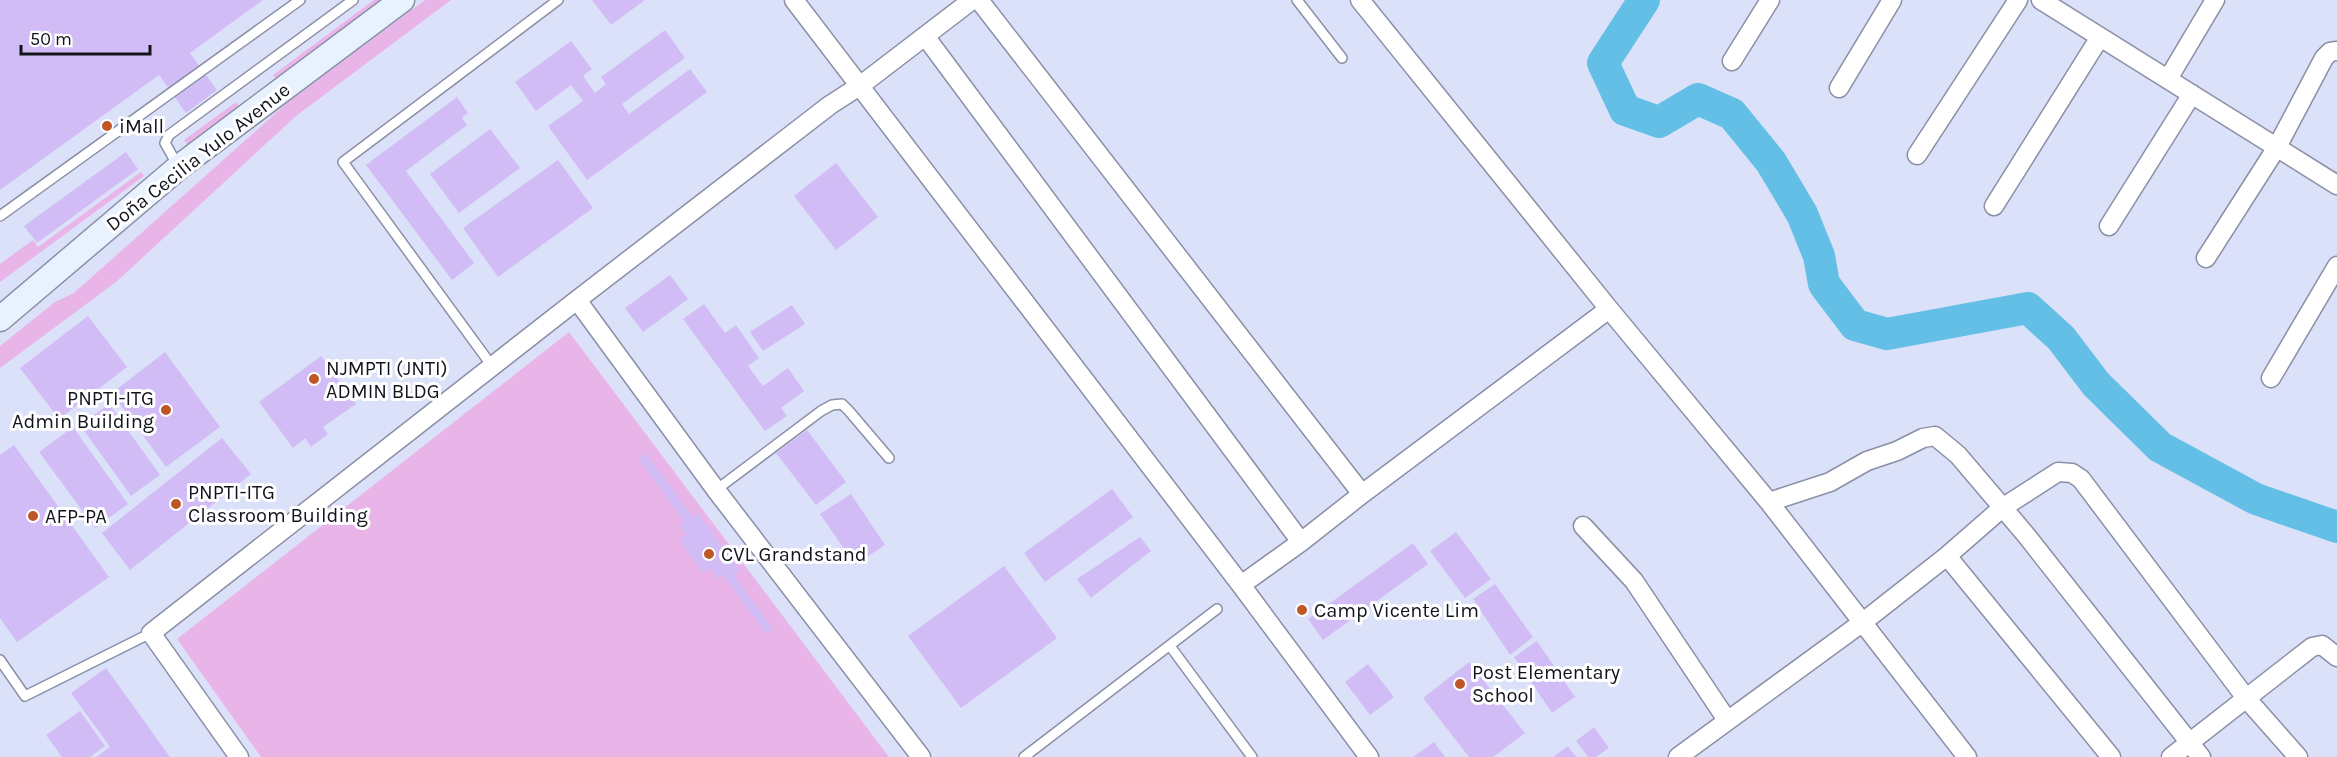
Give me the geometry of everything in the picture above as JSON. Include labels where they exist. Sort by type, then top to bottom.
[{"type":"main road","name":"Doña Cecilia Yulo Avenue","points":[[0,320],[179,167],[402,0]]},
{"type":"street","points":[[794,0],[861,85],[1370,757]]},
{"type":"street","points":[[239,757],[152,633],[577,300],[830,105],[861,85],[972,0]]},
{"type":"street","points":[[979,0],[1362,494]]},
{"type":"street","points":[[1360,0],[1609,309],[1769,502],[1967,757]]},
{"type":"street","points":[[1732,61],[1770,0]]},
{"type":"street","points":[[1839,88],[1892,0]]},
{"type":"street","points":[[1917,155],[2018,0]]},
{"type":"street","points":[[2041,0],[2337,185]]},
{"type":"street","points":[[2168,79],[2215,0]]},
{"type":"street","points":[[925,36],[1301,542]]},
{"type":"street","points":[[1994,206],[2100,37]]},
{"type":"street","points":[[2206,258],[2277,147],[2324,58],[2330,52],[2337,51]]},
{"type":"street","points":[[2109,226],[2192,94]]},
{"type":"street","points":[[2271,378],[2337,266]]},
{"type":"street","points":[[577,300],[716,490],[921,757]]},
{"type":"street","points":[[1241,585],[1609,309]]},
{"type":"street","points":[[1769,502],[1830,482],[1867,461],[1897,451],[1923,438],[1935,436],[1958,455],[2026,535],[2195,750]]},
{"type":"street","points":[[1678,757],[1863,622],[1947,556],[2002,508],[2058,472],[2072,473],[2081,479],[2246,698],[2298,757]]},
{"type":"street","points":[[1583,526],[1634,581],[1728,720]]},
{"type":"street","points":[[1947,556],[2111,757]]},
{"type":"street","points":[[2171,757],[2195,750],[2246,698],[2312,647],[2322,645],[2337,657]]},
{"type":"lane","points":[[0,216],[300,0]]},
{"type":"lane","points":[[179,167],[165,143],[169,135],[353,0]]},
{"type":"lane","points":[[492,366],[343,162],[558,0]]},
{"type":"lane","points":[[1298,0],[1342,58]]},
{"type":"lane","points":[[716,490],[832,405],[842,404],[889,458]]},
{"type":"lane","points":[[1024,757],[1217,609]]},
{"type":"lane","points":[[0,660],[25,696],[152,633]]},
{"type":"lane","points":[[1170,646],[1252,757]]},
{"type":"shaded area","points":[[374,0],[383,0],[277,80],[273,75]]},
{"type":"shaded area","points":[[425,0],[451,0],[296,116],[116,282],[0,368],[0,346],[55,302],[74,293],[286,104]]},
{"type":"shaded area","points":[[236,102],[239,107],[188,145],[184,140]]},
{"type":"shaded area","points":[[141,172],[144,176],[0,282],[0,264],[33,240],[38,247]]},
{"type":"shaded area","points":[[569,332],[889,757],[261,757],[177,639]]},
{"type":"building","points":[[0,0],[263,0],[190,53],[217,90],[186,113],[159,75],[0,190]]},
{"type":"building","points":[[592,0],[645,0],[611,25]]},
{"type":"building","points":[[665,30],[685,58],[622,104],[629,114],[690,69],[707,92],[587,180],[548,126],[583,101],[571,85],[536,111],[515,82],[571,41],[592,69],[583,76],[595,93],[606,84],[601,77]]},
{"type":"building","points":[[457,97],[468,113],[462,118],[467,125],[406,171],[474,263],[452,280],[366,165]]},
{"type":"building","points":[[490,129],[520,168],[459,213],[430,174]]},
{"type":"building","points":[[126,152],[138,169],[37,243],[24,226]]},
{"type":"building","points":[[558,160],[593,208],[498,277],[463,228]]},
{"type":"building","points":[[836,163],[878,217],[836,250],[794,196]]},
{"type":"building","points":[[670,275],[688,299],[643,332],[625,308]]},
{"type":"building","points":[[704,304],[725,333],[736,325],[759,358],[748,366],[763,386],[788,368],[804,391],[781,408],[787,416],[765,431],[683,319]]},
{"type":"building","points":[[792,305],[805,324],[763,351],[750,332]]},
{"type":"building","points":[[88,316],[127,367],[59,419],[20,368]]},
{"type":"building","name":"PNPTI-ITG Admin Building","points":[[165,352],[220,427],[166,467],[112,393]]},
{"type":"building","name":"NJMPTI (JNTI) ADMIN BLDG","points":[[321,356],[356,404],[323,427],[328,434],[311,447],[305,438],[293,448],[259,402]]},
{"type":"building","points":[[109,404],[160,475],[131,496],[80,425]]},
{"type":"building","points":[[73,427],[128,504],[95,528],[39,452]]},
{"type":"building","points":[[807,430],[846,482],[816,505],[776,453]]},
{"type":"building","name":"PNPTI-ITG Classroom Building","points":[[222,438],[251,474],[130,570],[102,533]]},
{"type":"building","name":"AFP-PA","points":[[14,445],[109,577],[17,642],[0,618],[0,455]]},
{"type":"building","name":"CVL Grandstand","points":[[646,453],[693,517],[698,513],[740,570],[734,575],[773,629],[766,634],[723,575],[718,579],[710,568],[703,573],[679,540],[686,535],[679,525],[684,521],[638,459]]},
{"type":"building","points":[[1112,489],[1133,517],[1045,582],[1024,553]]},
{"type":"building","points":[[851,494],[885,545],[855,565],[820,514]]},
{"type":"building","points":[[1456,532],[1491,579],[1465,598],[1430,551]]},
{"type":"building","points":[[1140,537],[1151,551],[1091,598],[1077,579]]},
{"type":"building","points":[[1413,543],[1428,564],[1323,640],[1308,619]]},
{"type":"building","points":[[1004,566],[1057,638],[961,708],[908,636]]},
{"type":"building","points":[[1495,584],[1533,637],[1510,655],[1473,599]]},
{"type":"building","points":[[1537,641],[1575,697],[1552,713],[1514,657]]},
{"type":"building","points":[[1469,662],[1525,733],[1493,757],[1469,757],[1423,698]]},
{"type":"building","points":[[1368,664],[1394,697],[1370,715],[1345,682]]},
{"type":"building","points":[[106,668],[170,757],[96,757],[110,747],[71,693]]},
{"type":"building","points":[[80,711],[105,746],[90,757],[62,757],[46,735]]},
{"type":"building","points":[[1594,727],[1609,748],[1596,757],[1588,757],[1576,741]]},
{"type":"building","points":[[1434,742],[1445,757],[1413,757]]},
{"type":"building","points":[[1568,746],[1576,757],[1553,757]]},
{"type":"waterway","points":[[1644,0],[1603,63],[1625,110],[1659,122],[1698,99],[1732,114],[1771,162],[1802,214],[1819,256],[1824,284],[1855,325],[1887,334],[2028,308],[2061,338],[2096,384],[2160,447],[2256,499],[2337,527]]},
{"type":"place","name":"iMall","points":[[107,126]]},
{"type":"place","name":"NJMPTI (JNTI) ADMIN BLDG","points":[[314,379]]},
{"type":"place","name":"PNPTI-ITG Admin Building","points":[[166,410]]},
{"type":"place","name":"PNPTI-ITG Classroom Building","points":[[176,504]]},
{"type":"place","name":"AFP-PA","points":[[33,516]]},
{"type":"place","name":"CVL Grandstand","points":[[709,554]]},
{"type":"place","name":"Camp Vicente Lim","points":[[1302,610]]},
{"type":"place","name":"Post Elementary School","points":[[1460,684]]}]
